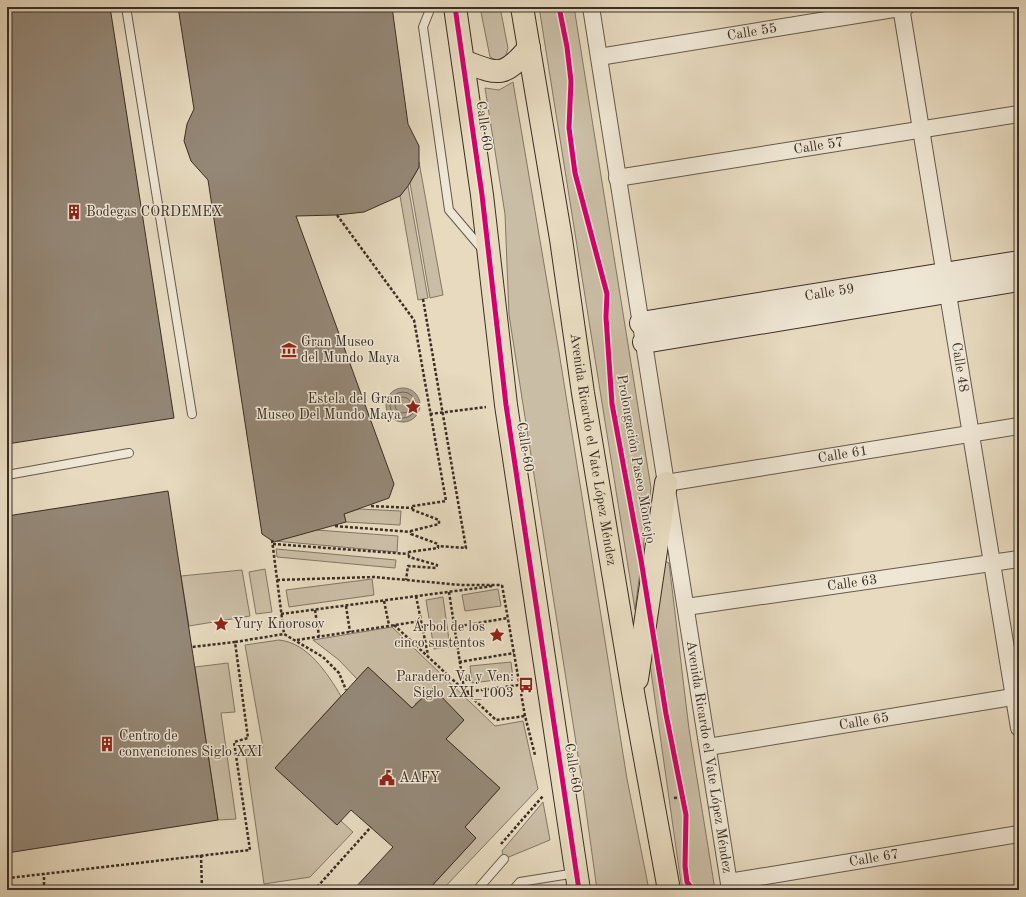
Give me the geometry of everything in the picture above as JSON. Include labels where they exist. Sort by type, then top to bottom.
[{"type":"main road","name":"Calle 60","points":[[455,7],[489,258],[506,405],[576,884]]},
{"type":"main road","name":"Avenida Ricardo el Vate López Méndez","points":[[522,7],[560,239],[582,393],[634,698],[669,890]]},
{"type":"main road","points":[[463,61],[494,72],[507,70],[516,64],[529,48]]},
{"type":"main road","points":[[634,698],[666,483]]},
{"type":"street","name":"Avenida Ricardo el Vate López Méndez","points":[[591,7],[730,886]]},
{"type":"street","name":"Calle 55","points":[[599,57],[902,7]]},
{"type":"street","name":"Calle 48","points":[[902,7],[992,562],[1016,696],[1019,728]]},
{"type":"street","name":"Calle 57","points":[[617,178],[1019,114]]},
{"type":"street","name":"Calle 59","points":[[642,333],[946,283],[1019,262]]},
{"type":"street","name":"Calle 59","points":[[946,283],[1019,280]]},
{"type":"street","name":"Calle 61","points":[[666,483],[1019,426]]},
{"type":"street","name":"Calle 63","points":[[686,607],[1019,559]]},
{"type":"street","name":"Calle 65","points":[[708,747],[1016,696]]},
{"type":"street","name":"Calle 67","points":[[730,886],[1019,834]]},
{"type":"lane","points":[[126,7],[192,414]]},
{"type":"lane","points":[[431,7],[422,27],[450,210],[489,258]]},
{"type":"lane","points":[[7,475],[129,453]]},
{"type":"lane","points":[[477,890],[504,859]]},
{"type":"lane","points":[[513,890],[520,882],[576,884]]},
{"type":"path","points":[[337,215],[414,320],[446,500],[413,506],[413,508],[371,506]]},
{"type":"path","points":[[409,554],[409,552],[438,548],[438,546],[466,548],[422,299]]},
{"type":"path","points":[[430,414],[465,410]]},
{"type":"path","points":[[335,526],[411,532],[439,524],[439,520],[413,510],[413,508]]},
{"type":"path","points":[[411,532],[411,534],[438,544],[438,546]]},
{"type":"path","points":[[284,634],[273,542],[409,554],[409,556],[437,565],[436,568],[408,566],[406,580]]},
{"type":"path","points":[[277,580],[374,577],[461,585],[502,585]]},
{"type":"path","points":[[281,614],[502,585]]},
{"type":"path","points":[[502,585],[525,716],[537,763]]},
{"type":"path","points":[[449,592],[459,662],[465,691]]},
{"type":"path","points":[[416,596],[428,656]]},
{"type":"path","points":[[384,601],[389,626]]},
{"type":"path","points":[[346,606],[350,632]]},
{"type":"path","points":[[315,610],[319,636]]},
{"type":"path","points":[[454,627],[508,618]]},
{"type":"path","points":[[296,640],[421,621]]},
{"type":"path","points":[[394,625],[496,720],[525,716]]},
{"type":"path","points":[[192,647],[284,634],[323,657],[339,673],[346,690]]},
{"type":"path","points":[[11,890],[10,878],[250,850],[234,742],[248,738],[235,642]]},
{"type":"path","points":[[459,662],[514,653]]},
{"type":"path","points":[[465,691],[520,685]]},
{"type":"path","points":[[500,846],[545,794]]},
{"type":"path","points":[[672,798],[682,794],[684,803]]},
{"type":"path","points":[[292,890],[318,886],[371,827]]},
{"type":"path","points":[[201,855],[202,890]]},
{"type":"path","points":[[44,874],[44,890]]},
{"type":"path","points":[[318,886],[322,890]]},
{"type":"shaded area","points":[[480,7],[500,7],[508,48],[505,58],[496,60],[490,57]]},
{"type":"shaded area","points":[[539,7],[574,7],[651,488],[635,610]]},
{"type":"shaded area","points":[[513,82],[559,352],[627,779],[649,890],[597,890],[582,781],[509,315],[505,214],[485,88],[499,90]]},
{"type":"shaded area","points":[[419,162],[443,295],[430,298],[410,183],[419,167]]},
{"type":"shaded area","points":[[408,186],[428,298],[418,300],[400,196]]},
{"type":"shaded area","points":[[359,509],[401,511],[400,525],[346,522],[344,514]]},
{"type":"shaded area","points":[[316,530],[398,536],[397,552],[275,541]]},
{"type":"shaded area","points":[[276,549],[396,560],[395,568],[277,557]]},
{"type":"shaded area","points":[[663,560],[669,563],[689,729],[715,890],[682,890],[647,643]]},
{"type":"shaded area","points":[[265,569],[272,612],[256,614],[249,572]]},
{"type":"shaded area","points":[[242,570],[250,616],[189,626],[181,576]]},
{"type":"shaded area","points":[[372,579],[374,595],[289,607],[286,590]]},
{"type":"shaded area","points":[[498,589],[501,606],[465,611],[462,595]]},
{"type":"shaded area","points":[[443,597],[450,647],[434,649],[426,600]]},
{"type":"shaded area","points":[[392,627],[495,726],[523,721],[538,789],[442,890],[435,890],[431,887],[476,838],[465,827],[500,788],[446,739],[464,720],[433,689],[415,704],[426,715],[423,718],[368,667],[357,679],[339,660],[313,640]]},
{"type":"shaded area","points":[[279,640],[289,642],[299,647],[316,660],[341,696],[275,768],[337,825],[341,821],[353,832],[310,877],[264,884],[245,750],[263,747],[245,645]]},
{"type":"shaded area","points":[[511,662],[513,678],[472,683],[470,666]]},
{"type":"shaded area","points":[[228,663],[235,712],[221,713],[236,819],[218,820],[195,667]]},
{"type":"shaded area","points":[[543,802],[550,840],[504,859],[502,851]]},
{"type":"water","points":[[400,388],[406,388],[410,389],[417,395],[420,405],[419,412],[413,419],[406,422],[400,422],[396,421],[389,415],[386,408],[386,402],[387,398],[393,391]]},
{"type":"building","name":"Bodegas CORDEMEX","points":[[7,7],[110,7],[174,418],[7,444]]},
{"type":"building","name":"Gran Museo del Mundo Maya","points":[[178,7],[392,7],[408,124],[419,146],[419,167],[408,186],[400,196],[364,212],[337,215],[296,216],[394,484],[389,498],[344,514],[346,522],[274,542],[262,534],[208,180],[191,161],[184,141],[187,124],[194,109]]},
{"type":"building","name":"Centro de convenciones Siglo XXI","points":[[168,491],[218,820],[7,853],[7,516]]},
{"type":"building","name":"AAFY","points":[[368,667],[412,708],[433,688],[464,720],[446,739],[500,788],[465,827],[476,838],[428,890],[353,890],[393,847],[351,810],[337,825],[275,768]]},
{"type":"cycle path","points":[[455,7],[482,195],[506,405],[579,890]]},
{"type":"cycle path","name":"Prolongación Paseo Montejo","points":[[559,7],[567,47],[571,81],[569,128],[575,173],[607,294],[606,317],[612,404],[641,560],[666,714],[686,815],[685,866],[687,882],[693,890]]},
{"type":"place","name":"Bodegas CORDEMEX","points":[[74,212]]},
{"type":"place","name":"Gran Museo del Mundo Maya","points":[[289,350]]},
{"type":"place","name":"Estela del Gran Museo Del Mundo Maya","points":[[413,407]]},
{"type":"place","name":"Yury Knorosov","points":[[221,624]]},
{"type":"place","name":"Árbol de los cinco sustentos","points":[[497,635]]},
{"type":"place","name":"Paradero Va y Ven: Siglo XXI_1003","points":[[526,685]]},
{"type":"place","name":"Centro de convenciones Siglo XXI","points":[[107,744]]},
{"type":"place","name":"AAFY","points":[[387,778]]}]
